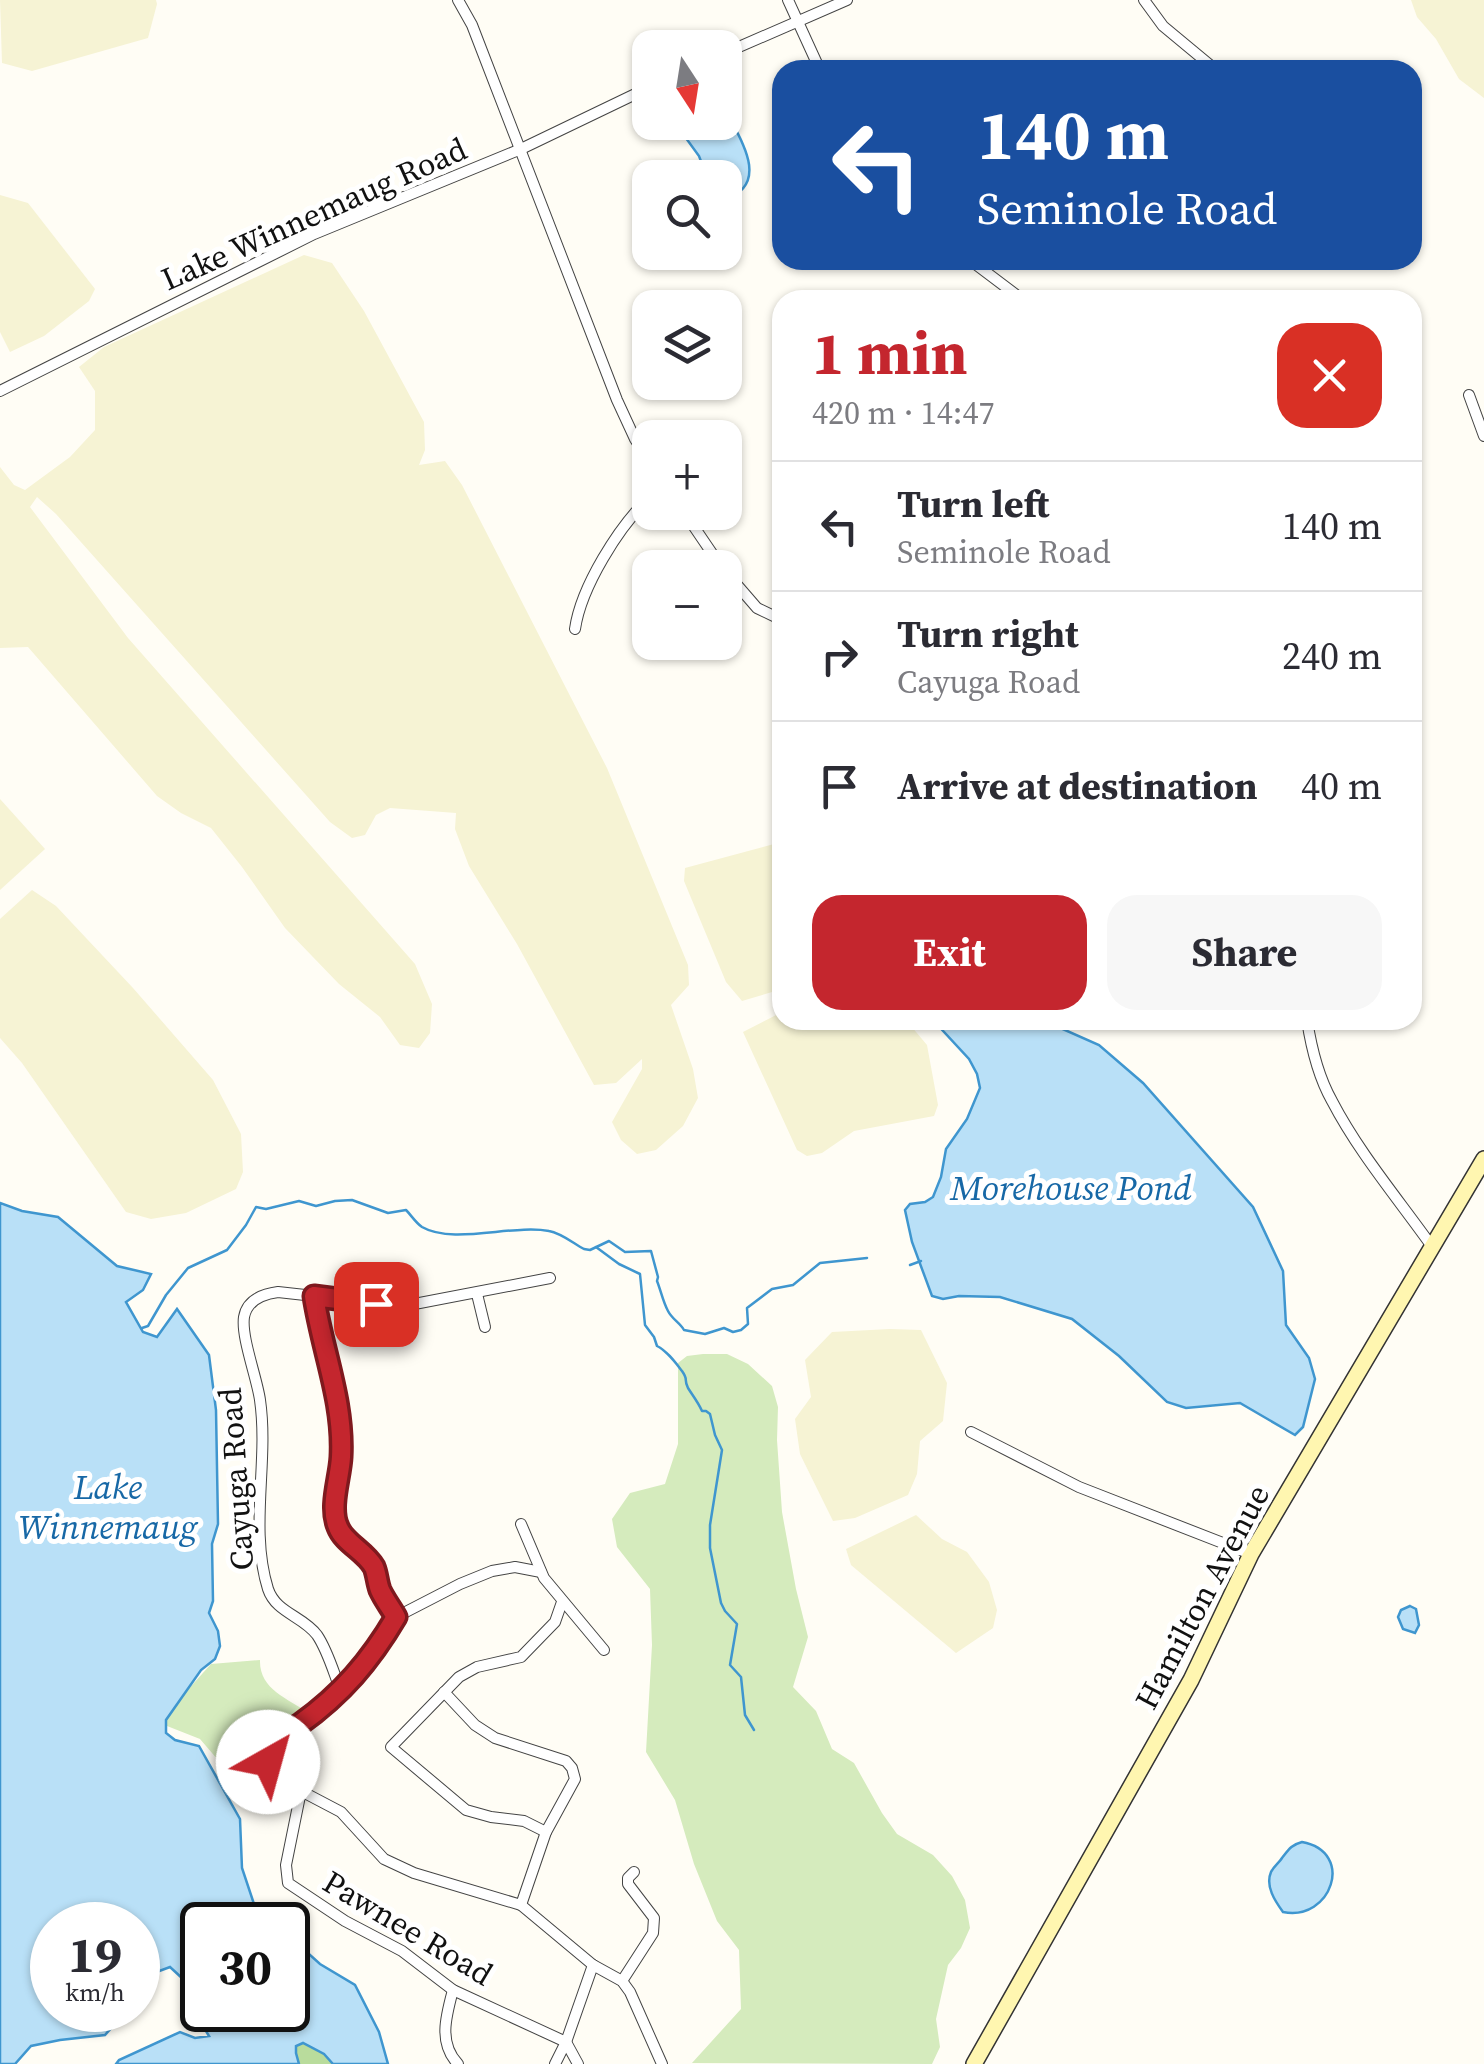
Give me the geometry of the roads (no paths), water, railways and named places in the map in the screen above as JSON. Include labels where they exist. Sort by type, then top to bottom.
[{"type":"street","points":[[458,0],[472,25],[632,432]]},
{"type":"street","points":[[788,0],[816,60]]},
{"type":"street","points":[[742,46],[847,0]]},
{"type":"street","points":[[1144,0],[1163,26],[1204,60]]},
{"type":"street","name":"Lake Winnemaug Road","points":[[0,390],[314,234],[521,149],[632,95]]},
{"type":"street","points":[[983,270],[1010,290]]},
{"type":"street","points":[[1469,395],[1484,436]]},
{"type":"street","points":[[575,629],[580,601],[619,533],[632,518]]},
{"type":"street","points":[[742,591],[757,608],[772,615]]},
{"type":"street","points":[[1309,1030],[1330,1099],[1432,1248]]},
{"type":"street","name":"Hamilton Avenue","points":[[974,2064],[1191,1680],[1251,1554],[1484,1160]]},
{"type":"street","name":"Cayuga Road","points":[[341,1691],[320,1638],[308,1625],[277,1606],[269,1591],[260,1546],[263,1435],[260,1399],[245,1331],[244,1317],[249,1305],[263,1294],[278,1292],[404,1306],[550,1278]]},
{"type":"street","points":[[476,1294],[485,1327]]},
{"type":"street","points":[[314,1296],[338,1402],[338,1528],[366,1556],[396,1617]]},
{"type":"street","points":[[971,1432],[1079,1487],[1251,1554]]},
{"type":"street","points":[[522,1524],[541,1572],[604,1650]]},
{"type":"street","points":[[541,1572],[516,1568],[492,1571],[396,1617],[376,1651],[341,1691],[297,1726],[274,1738],[267,1748],[268,1762],[276,1775],[340,1812],[384,1859],[414,1873],[521,1905],[592,1965],[622,1981],[662,2064]]},
{"type":"street","points":[[546,1832],[524,1820],[466,1810],[391,1747],[459,1676],[521,1658],[554,1622],[562,1602]]},
{"type":"street","points":[[444,1692],[475,1724],[496,1738],[566,1761],[572,1768],[574,1779],[546,1832],[521,1905]]},
{"type":"street","name":"Pawnee Road","points":[[301,1791],[286,1865],[288,1883],[345,1921],[402,1951],[452,1990],[566,2042]]},
{"type":"street","points":[[622,1981],[653,1933],[654,1918],[628,1884],[634,1872]]},
{"type":"street","points":[[555,2064],[592,1965]]},
{"type":"street","points":[[452,1990],[444,2039],[458,2064]]},
{"type":"street","points":[[566,2042],[578,2064]]},
{"type":"water","points":[[687,140],[741,140],[749,169],[742,190],[742,160],[701,160]]},
{"type":"water","name":"Morehouse Pond","points":[[942,1030],[1065,1030],[1099,1045],[1143,1083],[1253,1207],[1283,1271],[1286,1325],[1309,1358],[1315,1379],[1303,1427],[1295,1435],[1240,1403],[1186,1408],[1167,1402],[1119,1356],[1072,1319],[1000,1297],[932,1296],[905,1210],[910,1204],[933,1197],[946,1149],[967,1119],[980,1088],[969,1059]]},
{"type":"water","name":"Lake Winnemaug","points":[[0,1203],[58,1217],[117,1266],[151,1274],[143,1290],[126,1302],[143,1332],[157,1337],[177,1309],[209,1355],[216,1410],[218,1524],[212,1544],[213,1601],[209,1613],[220,1646],[215,1659],[201,1670],[166,1720],[166,1733],[175,1740],[199,1746],[240,1819],[242,1868],[253,1902],[180,1902],[180,1976],[170,1967],[160,1971],[160,1902],[30,1902],[30,2032],[108,2032],[31,2046],[15,2064],[0,2064]]},
{"type":"water","points":[[1410,1606],[1416,1609],[1419,1625],[1415,1633],[1403,1629],[1398,1617],[1401,1610]]},
{"type":"water","points":[[1302,1842],[1319,1848],[1329,1859],[1331,1884],[1314,1907],[1283,1912],[1272,1893],[1269,1877],[1289,1850]]},
{"type":"water","name":"Lake Winnemaug","points":[[310,1955],[355,1985],[379,2032],[388,2064],[333,2064],[324,2054],[303,2043],[296,2046],[299,2064],[116,2064],[180,2032],[195,2038],[209,2036],[207,2032],[310,2032]]},
{"type":"waterway","points":[[142,1328],[148,1326],[188,1268],[227,1250],[256,1207],[266,1209],[299,1201],[316,1206],[352,1200],[388,1213],[406,1210],[422,1227],[435,1232],[549,1231],[584,1249],[609,1241],[625,1252],[651,1251],[670,1314],[684,1330],[705,1334],[724,1328],[741,1330],[748,1324],[747,1308],[772,1289],[793,1285],[820,1263],[867,1258]]},
{"type":"waterway","points":[[596,1247],[640,1274],[645,1325],[657,1346],[682,1371],[702,1411],[710,1414],[722,1450],[710,1548],[721,1603],[737,1624],[730,1665],[741,1677],[745,1715],[754,1730]]},
{"type":"waterway","points":[[910,1265],[921,1261]]}]
